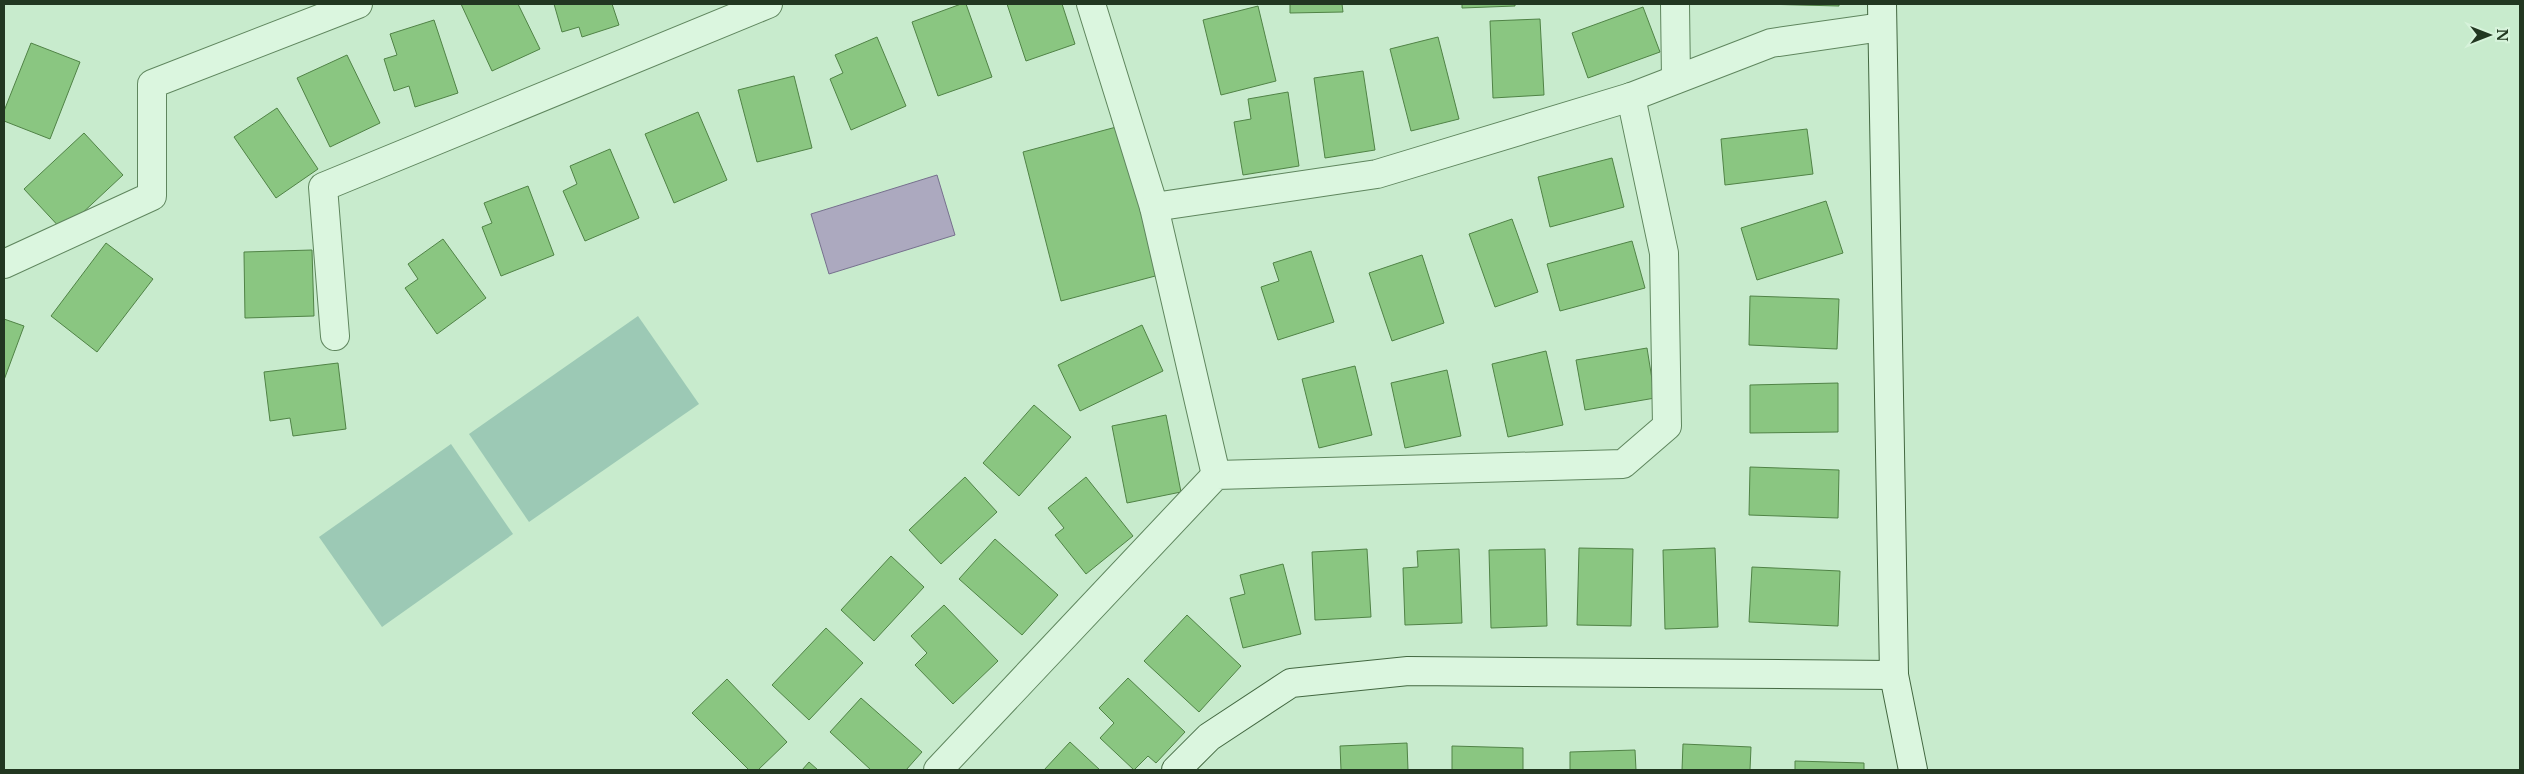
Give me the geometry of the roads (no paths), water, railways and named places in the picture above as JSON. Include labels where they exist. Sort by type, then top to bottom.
[{"type":"street","points":[[4,264],[152,196],[152,84],[358,4]]},
{"type":"street","points":[[335,336],[323,187],[768,4]]},
{"type":"street","points":[[1091,4],[1154,207],[1216,475]]},
{"type":"street","points":[[1675,4],[1676,79]]},
{"type":"street","points":[[1154,207],[1377,174],[1631,97],[1771,42],[1882,16],[1894,675],[1912,770]]},
{"type":"street","points":[[938,770],[1216,475],[1623,464],[1667,426],[1664,253],[1631,97]]},
{"type":"street","points":[[1176,770],[1209,736],[1291,683],[1408,671],[1894,675]]}]
